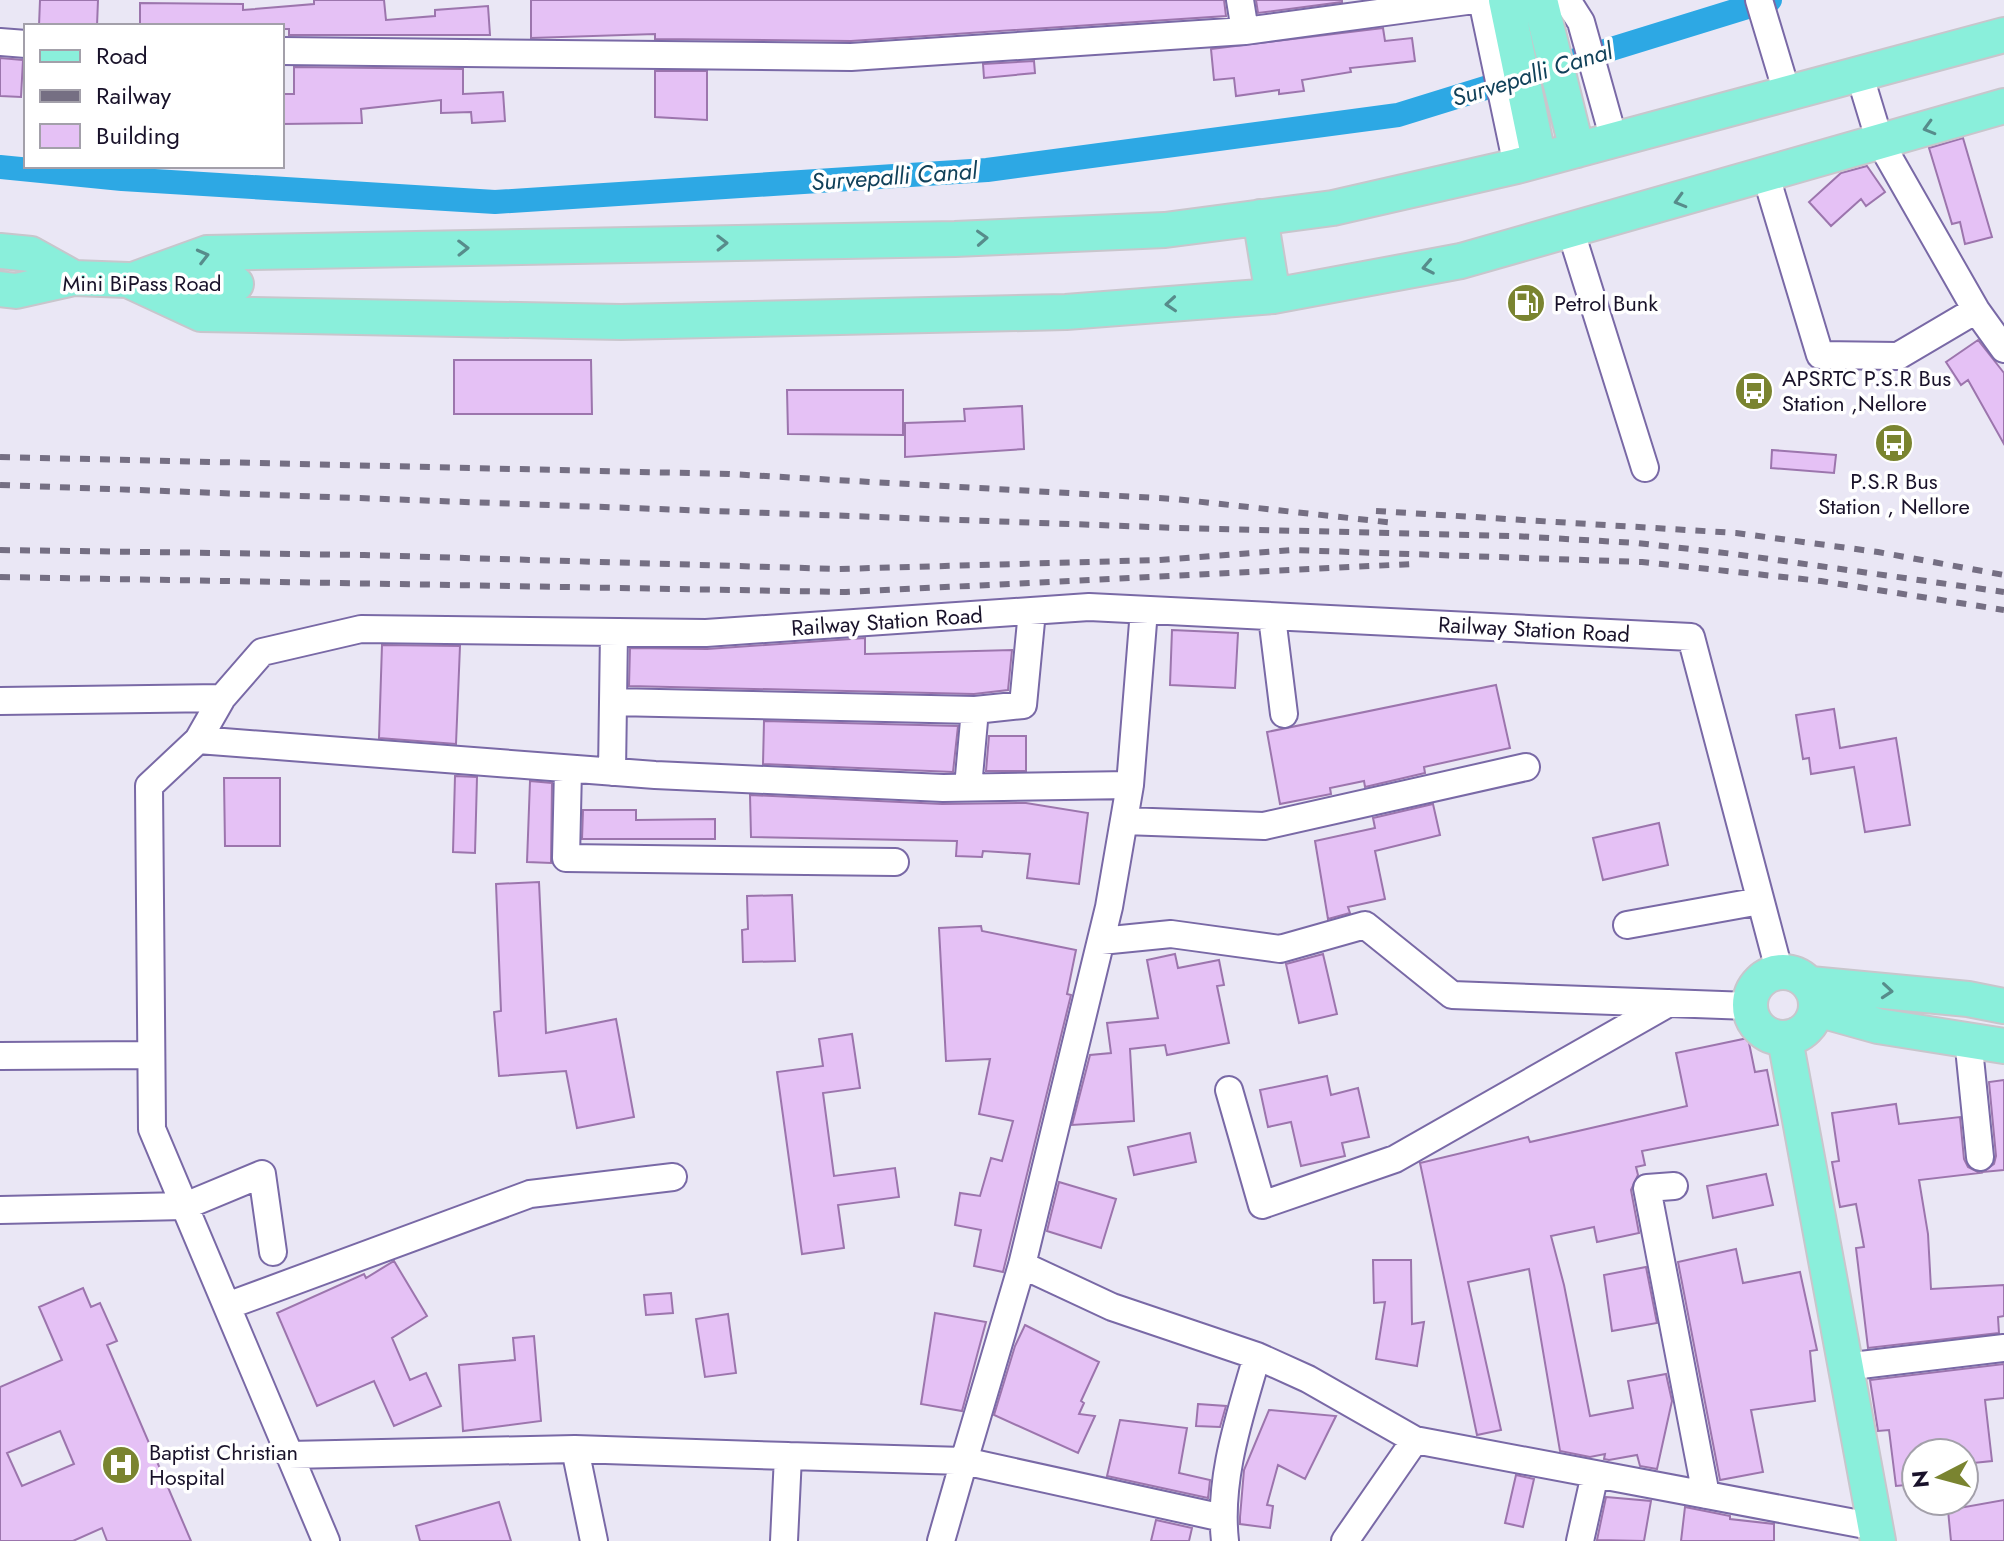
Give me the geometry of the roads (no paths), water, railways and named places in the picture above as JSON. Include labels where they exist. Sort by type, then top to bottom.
[{"type":"main road","points":[[1533,8],[1577,150]]},
{"type":"main road","points":[[1525,148],[1533,8]]},
{"type":"main road","points":[[130,281],[207,253],[955,239],[1165,230],[1333,208],[1525,148],[1577,150],[1611,128],[1787,93],[2004,35]]},
{"type":"main road","points":[[130,281],[201,314],[621,322],[1066,312],[1273,296],[1461,261],[2004,106]]},
{"type":"main road","points":[[1260,217],[1273,296]]},
{"type":"main road","points":[[0,251],[31,254],[74,278]]},
{"type":"main road","name":"Mini BiPass Road","points":[[0,289],[16,291],[74,278],[236,284]]},
{"type":"main road","points":[[1813,997],[1807,1030],[1785,1039],[1767,1035],[1754,1023],[1749,1006],[1754,988],[1779,970],[1798,975],[1813,997],[1878,1026],[2004,1046]]},
{"type":"main road","points":[[1813,997],[1968,999],[2004,1006]]},
{"type":"main road","points":[[1785,1039],[1877,1534]]},
{"type":"street","points":[[1240,0],[1245,31]]},
{"type":"street","points":[[284,51],[851,57],[1245,31],[1474,0]]},
{"type":"street","points":[[1759,0],[1787,93]]},
{"type":"street","points":[[1525,148],[1488,40],[1533,8],[1611,128]]},
{"type":"street","points":[[0,42],[24,44]]},
{"type":"street","points":[[1859,73],[1880,142],[1976,310],[2004,349]]},
{"type":"street","points":[[1766,176],[1820,355],[1898,356],[1976,310]]},
{"type":"street","points":[[1571,232],[1645,468]]},
{"type":"street","name":"Railway Station Road","points":[[151,1055],[149,786],[198,740],[222,698],[262,652],[361,629],[706,633],[1089,607],[1691,637],[1760,901]]},
{"type":"street","points":[[941,1541],[1022,1265],[1101,941],[1130,785],[1144,610]]},
{"type":"street","points":[[613,702],[975,710],[1023,705],[1032,611]]},
{"type":"street","points":[[1272,617],[1284,714]]},
{"type":"street","points":[[612,772],[614,632]]},
{"type":"street","points":[[0,701],[222,698]]},
{"type":"street","points":[[968,787],[975,710]]},
{"type":"street","points":[[198,740],[612,772],[968,787],[1130,785]]},
{"type":"street","points":[[1124,821],[1264,826],[1526,767]]},
{"type":"street","points":[[568,769],[566,858],[895,862]]},
{"type":"street","points":[[1627,925],[1760,901],[1779,970]]},
{"type":"street","points":[[1101,941],[1171,934],[1280,949],[1365,925],[1452,995],[1749,1006]]},
{"type":"street","points":[[1229,1090],[1262,1205],[1395,1159],[1669,1003]]},
{"type":"street","points":[[1968,1038],[1980,1157]]},
{"type":"street","points":[[0,1056],[151,1055],[152,1129],[326,1541]]},
{"type":"street","points":[[0,1210],[185,1206],[262,1174],[273,1252]]},
{"type":"street","points":[[227,1306],[530,1194],[673,1177]]},
{"type":"street","points":[[1674,1186],[1647,1188],[1706,1495]]},
{"type":"street","points":[[1022,1265],[1112,1307],[1257,1356],[1308,1379],[1415,1440],[1706,1495],[1877,1534]]},
{"type":"street","points":[[1844,1367],[2004,1348]]},
{"type":"street","points":[[289,1455],[575,1449],[964,1461],[1224,1530],[1233,1442],[1257,1356]]},
{"type":"street","points":[[1345,1541],[1415,1440]]},
{"type":"street","points":[[575,1449],[594,1541]]},
{"type":"street","points":[[784,1541],[788,1456]]},
{"type":"street","points":[[1580,1541],[1595,1474]]},
{"type":"waterway","name":"Survepalli Canal","points":[[0,167],[122,179],[495,202],[987,170],[1398,115],[1770,0]]},
{"type":"railway","points":[[0,457],[729,474],[1175,499],[1395,523]]},
{"type":"railway","points":[[0,485],[1179,528],[1514,536],[1637,543],[1734,554],[2004,592]]},
{"type":"railway","points":[[1376,511],[1736,533],[1878,552],[2004,575]]},
{"type":"railway","points":[[0,550],[364,555],[838,569],[1159,560],[1292,550],[1642,562],[1821,581],[2004,610]]},
{"type":"railway","points":[[0,577],[846,592],[1412,564]]},
{"type":"place","name":"Petrol Bunk","points":[[1526,303]]},
{"type":"place","name":"APSRTC P.S.R Bus Station ,Nellore","points":[[1754,391]]},
{"type":"place","name":"P.S.R Bus Station , Nellore","points":[[1894,443]]},
{"type":"place","name":"Baptist Christian Hospital","points":[[121,1465]]}]
